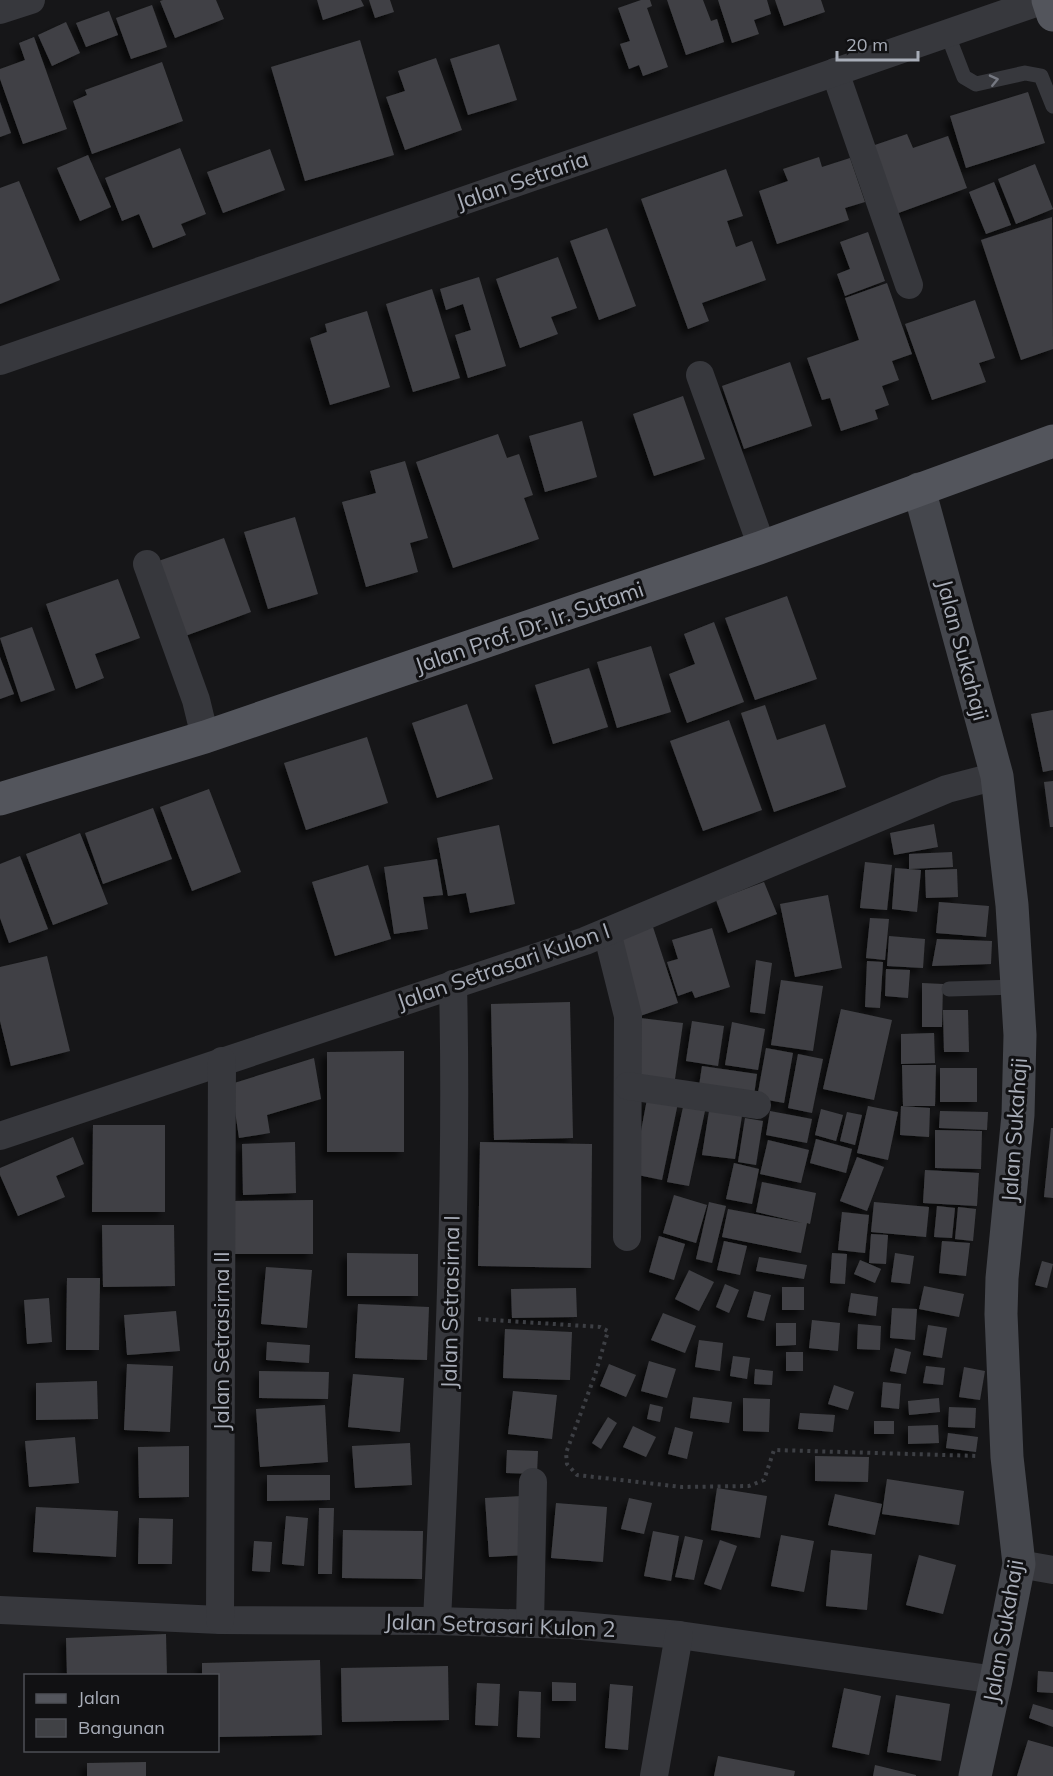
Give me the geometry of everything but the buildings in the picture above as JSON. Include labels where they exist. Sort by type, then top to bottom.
[{"type":"main road","points":[[1046,0],[1053,15]]},
{"type":"main road","name":"Jalan Prof. Dr. Ir. Sutami","points":[[0,799],[205,737],[762,547],[1053,441]]},
{"type":"street","points":[[0,10],[31,0]]},
{"type":"street","name":"Jalan Setraria","points":[[0,361],[1046,0]]},
{"type":"street","points":[[835,72],[909,285]]},
{"type":"street","points":[[700,375],[762,547]]},
{"type":"street","name":"Jalan Sukahaji","points":[[919,489],[998,776],[1012,905],[1020,1035],[1018,1115],[1000,1314],[1007,1457],[1019,1564],[975,1776]]},
{"type":"street","points":[[147,564],[196,700],[205,737]]},
{"type":"street","name":"Jalan Setrasari Kulon I","points":[[0,1136],[585,941],[947,789],[998,776]]},
{"type":"street","points":[[607,932],[628,1016],[627,1237]]},
{"type":"street","name":"Jalan Setrasirna I","points":[[437,1621],[450,1318],[455,1064],[453,984]]},
{"type":"street","name":"Jalan Setrasirna II","points":[[220,1620],[222,1061]]},
{"type":"street","points":[[628,1086],[757,1105]]},
{"type":"street","points":[[530,1624],[533,1482]]},
{"type":"street","points":[[1019,1564],[1053,1570]]},
{"type":"street","name":"Jalan Setrasari Kulon 2","points":[[0,1610],[220,1620],[437,1621],[571,1625],[679,1635],[996,1680]]},
{"type":"street","points":[[654,1776],[679,1635]]},
{"type":"lane","points":[[947,33],[964,77],[976,84],[1026,73],[1041,76],[1053,106]]},
{"type":"lane","points":[[949,989],[1017,987]]},
{"type":"path","points":[[450,1318],[600,1326],[608,1331],[595,1375],[566,1453],[567,1464],[577,1475],[682,1487],[749,1486],[764,1479],[774,1450],[1007,1457]]}]
